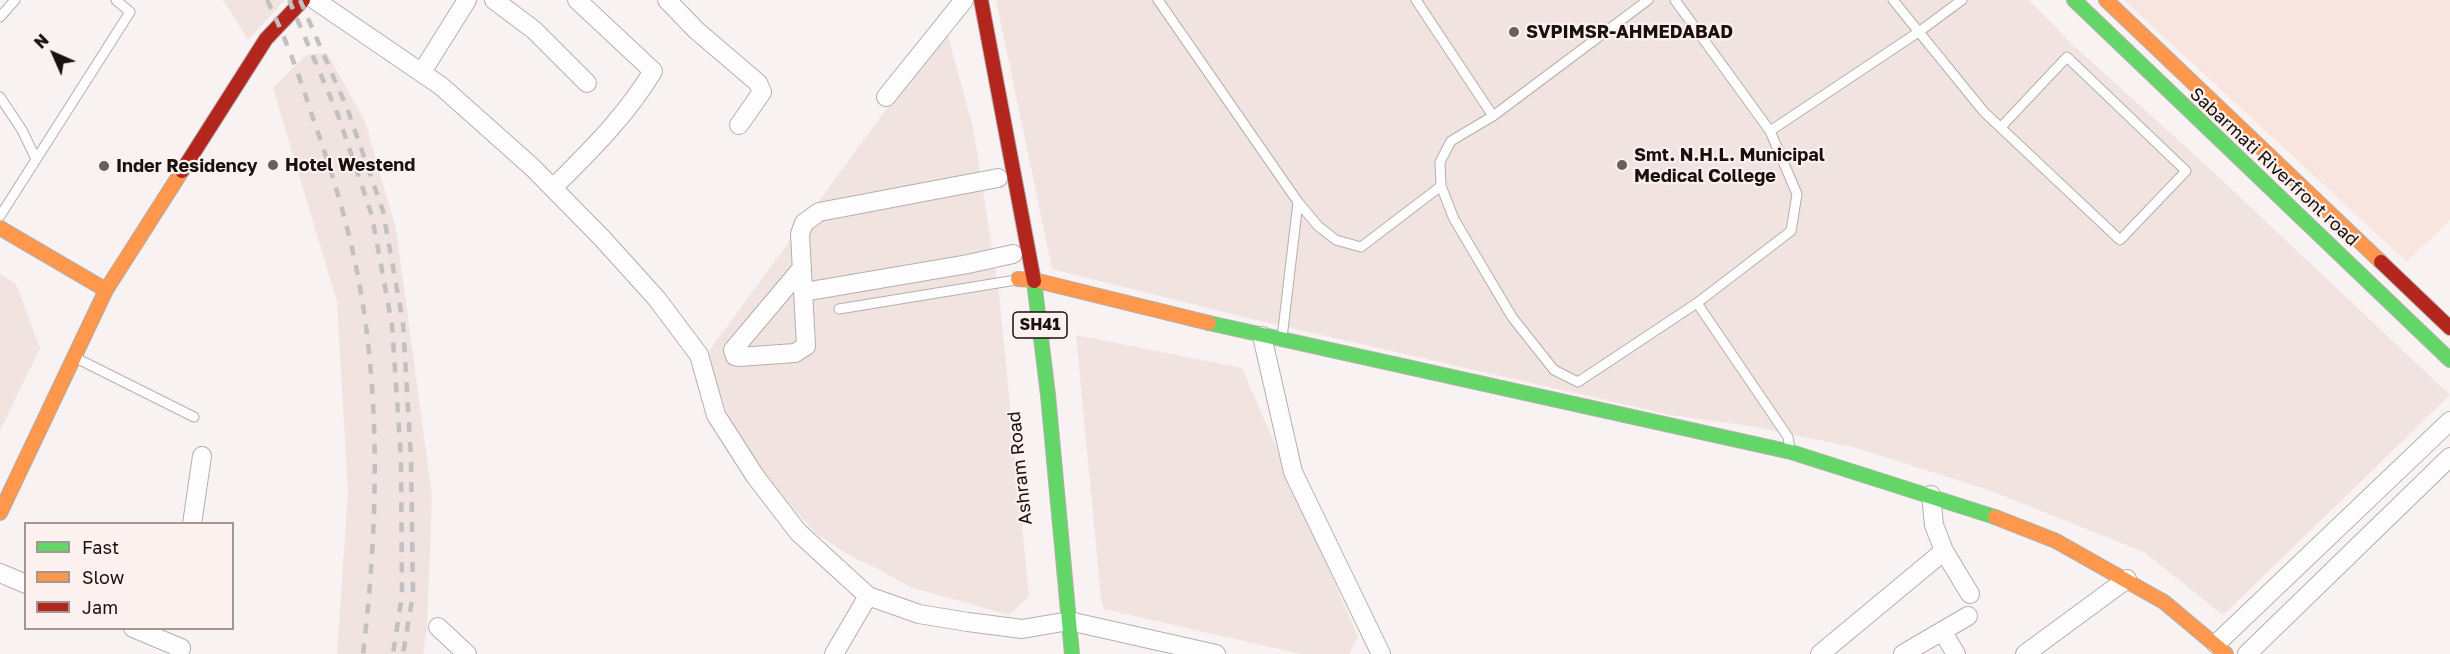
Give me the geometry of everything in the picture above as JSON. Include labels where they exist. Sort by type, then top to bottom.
[{"type":"street","points":[[0,513],[72,356],[106,290],[266,39],[303,0]]},
{"type":"street","points":[[315,0],[422,72],[553,188],[657,299],[699,355],[716,415],[762,486],[798,532],[868,596],[919,614],[1022,629],[1051,630],[1069,621],[1216,654]]},
{"type":"street","points":[[422,72],[467,0]]},
{"type":"street","points":[[494,0],[534,30],[587,83]]},
{"type":"street","points":[[553,188],[600,142],[637,97],[652,71],[577,0]]},
{"type":"street","points":[[666,0],[696,30],[758,83],[762,92],[740,125]]},
{"type":"street","points":[[965,0],[969,21]]},
{"type":"street","points":[[886,97],[965,0]]},
{"type":"street","name":"Ashram Road","points":[[981,0],[1034,280],[1050,407],[1072,654]]},
{"type":"street","name":"Sabarmati Riverfront road","points":[[2074,0],[2450,360]]},
{"type":"street","name":"Sabarmati Riverfront road","points":[[2106,0],[2450,328]]},
{"type":"street","points":[[802,268],[733,350],[733,353],[739,357],[795,353],[803,350],[806,341],[800,230],[810,216],[819,212],[998,178]]},
{"type":"street","points":[[0,228],[106,290]]},
{"type":"street","points":[[804,292],[968,264],[1012,248],[1020,295]]},
{"type":"street","points":[[1018,279],[1034,280],[1262,336],[1791,452],[1931,495],[2056,540],[2164,602],[2221,649],[2347,520],[2450,421]]},
{"type":"street","points":[[1262,336],[1293,472],[1381,654]]},
{"type":"street","points":[[192,522],[201,456]]},
{"type":"street","points":[[2247,654],[2450,457]]},
{"type":"street","points":[[1931,495],[1934,525],[1944,551],[1970,594]]},
{"type":"street","points":[[2347,520],[2366,539]]},
{"type":"street","points":[[1820,654],[1944,551]]},
{"type":"street","points":[[0,573],[24,583]]},
{"type":"street","points":[[2025,654],[2127,579]]},
{"type":"street","points":[[834,654],[868,596]]},
{"type":"street","points":[[1050,605],[1051,630]]},
{"type":"street","points":[[1903,654],[1968,616]]},
{"type":"street","points":[[438,627],[467,654]]},
{"type":"street","points":[[139,630],[178,643]]},
{"type":"street","points":[[1942,631],[1956,654]]},
{"type":"lane","points":[[0,17],[15,0]]},
{"type":"lane","points":[[0,216],[129,12],[116,0]]},
{"type":"lane","points":[[1158,0],[1298,202],[1318,226],[1336,240],[1361,247],[1442,186]]},
{"type":"lane","points":[[1416,0],[1493,116]]},
{"type":"lane","points":[[1648,0],[1493,116],[1451,141],[1440,162],[1442,186],[1454,219],[1512,317],[1554,370],[1578,382],[1696,303],[1791,231],[1797,194],[1770,131],[1675,0]]},
{"type":"lane","points":[[1893,0],[1984,112],[2002,126],[2120,240],[2186,171],[2067,57],[2002,126]]},
{"type":"lane","points":[[1770,131],[1920,32],[1962,0]]},
{"type":"lane","points":[[0,96],[22,130],[36,159]]},
{"type":"lane","points":[[1282,340],[1298,202]]},
{"type":"lane","points":[[839,309],[1018,279]]},
{"type":"lane","points":[[1696,303],[1788,437],[1791,452]]},
{"type":"lane","points":[[72,356],[194,417]]},
{"type":"shaded area","points":[[223,0],[285,0],[248,40]]},
{"type":"shaded area","points":[[996,0],[2029,0],[2073,45],[2209,168],[2450,395],[2223,615],[2144,552],[1989,490],[1853,447],[1750,426],[1671,415],[1256,320],[1052,269]]},
{"type":"shaded area","points":[[2124,0],[2450,0],[2450,220],[2407,262]]},
{"type":"shaded area","points":[[946,28],[974,132],[999,294],[1029,596],[1009,615],[910,587],[849,555],[814,532],[778,491],[736,435],[706,358]]},
{"type":"shaded area","points":[[327,53],[365,121],[396,229],[432,496],[427,629],[423,654],[337,654],[348,493],[337,302],[273,88],[306,55]]},
{"type":"shaded area","points":[[0,274],[16,284],[40,348],[0,431]]},
{"type":"shaded area","points":[[1076,335],[1242,368],[1358,637],[1349,654],[1301,654],[1104,609],[1101,598]]},
{"type":"railway","points":[[267,0],[292,58],[328,161],[347,226],[361,293],[372,382],[375,473],[374,519],[363,654]]},
{"type":"railway","points":[[289,0],[338,115],[372,216],[392,325],[401,459],[402,595],[393,654]]},
{"type":"railway","points":[[300,0],[347,108],[383,211],[403,323],[411,458],[413,594],[403,654]]},
{"type":"traffic: fast","points":[[2074,0],[2450,360]]},
{"type":"traffic: fast","points":[[1034,281],[1048,395],[1072,654]]},
{"type":"traffic: fast","points":[[1209,323],[1791,452],[1995,517]]},
{"type":"traffic: slow","points":[[2106,0],[2381,262]]},
{"type":"traffic: slow","points":[[0,513],[106,290],[182,171]]},
{"type":"traffic: slow","points":[[0,228],[106,290]]},
{"type":"traffic: slow","points":[[1018,279],[1034,280],[1209,323]]},
{"type":"traffic: slow","points":[[1995,517],[2056,541],[2164,602],[2226,654]]},
{"type":"traffic: jam","points":[[182,171],[266,39],[303,0]]},
{"type":"traffic: jam","points":[[981,0],[1034,281]]},
{"type":"traffic: jam","points":[[2381,262],[2450,328]]},
{"type":"place","name":"SVPIMSR-AHMEDABAD","points":[[1514,32]]},
{"type":"place","name":"Hotel Westend","points":[[273,165]]},
{"type":"place","name":"Smt. N.H.L. Municipal Medical College","points":[[1622,165]]},
{"type":"place","name":"Inder Residency","points":[[104,166]]}]
